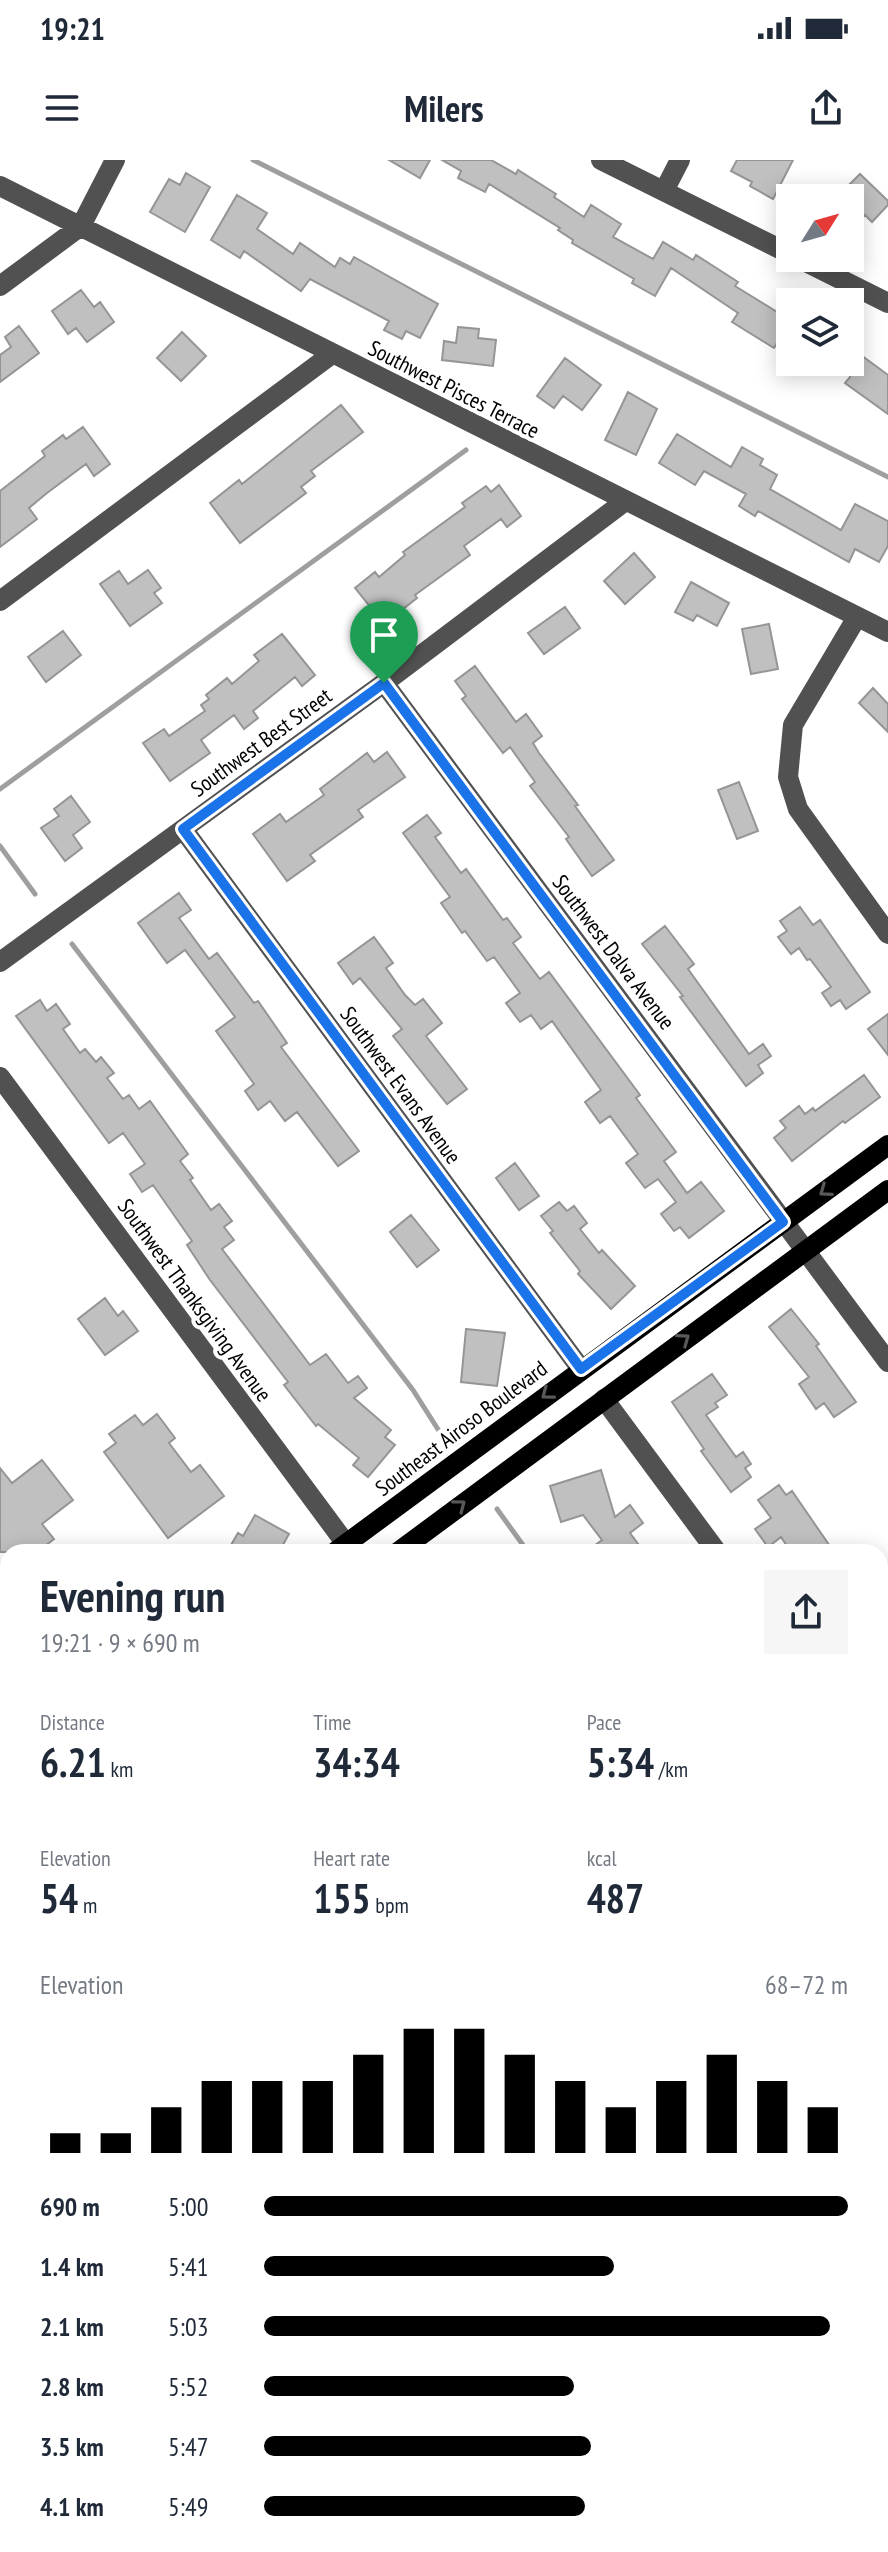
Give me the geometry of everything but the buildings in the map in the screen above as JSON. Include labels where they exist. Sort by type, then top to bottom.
[{"type":"main road","name":"Southeast Airoso Boulevard","points":[[351,1544],[581,1369],[888,1145]]},
{"type":"main road","points":[[409,1544],[888,1190]]},
{"type":"street","points":[[0,286],[81,226],[115,160]]},
{"type":"street","points":[[601,160],[776,247]]},
{"type":"street","points":[[664,191],[680,160]]},
{"type":"street","name":"Southwest Pisces Terrace","points":[[0,186],[888,632]]},
{"type":"street","points":[[826,272],[888,303]]},
{"type":"street","points":[[0,601],[332,354]]},
{"type":"street","name":"Southwest Best Street","points":[[0,962],[384,683],[624,502]]},
{"type":"street","points":[[857,617],[793,725],[788,777],[798,809],[888,934]]},
{"type":"street","name":"Southwest Dalva Avenue","points":[[384,683],[888,1362]]},
{"type":"street","name":"Southwest Evans Avenue","points":[[183,829],[581,1369]]},
{"type":"street","name":"Southwest Thanksgiving Avenue","points":[[0,1077],[340,1544]]},
{"type":"street","points":[[604,1399],[711,1544]]},
{"type":"waterway","points":[[253,160],[888,477]]},
{"type":"waterway","points":[[0,789],[466,450]]},
{"type":"waterway","points":[[0,846],[35,894]]},
{"type":"waterway","points":[[72,944],[413,1390],[446,1442]]},
{"type":"waterway","points":[[497,1509],[522,1544]]},
{"type":"route","points":[[384,683],[783,1222],[581,1369],[183,829],[384,683]]}]
